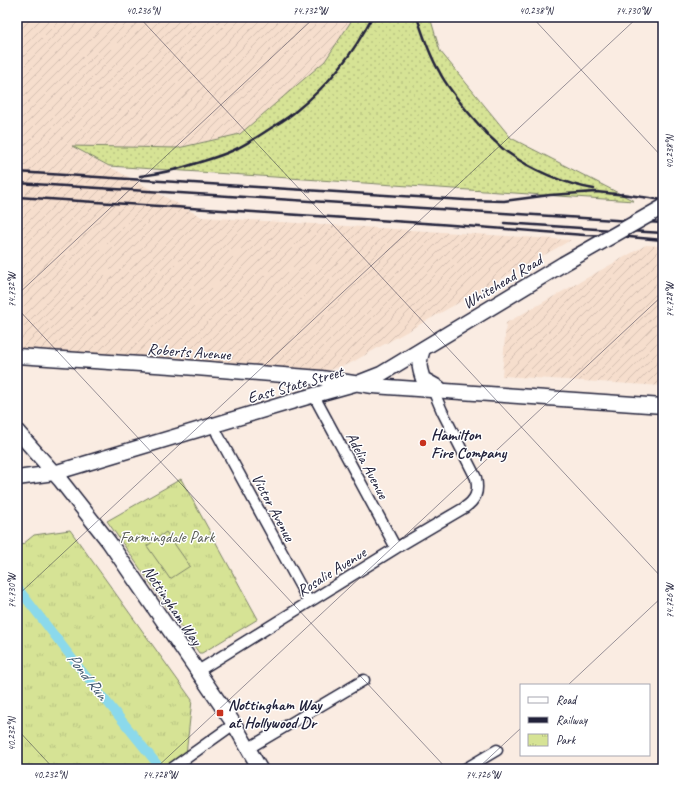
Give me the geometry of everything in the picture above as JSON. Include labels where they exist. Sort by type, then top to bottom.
[{"type":"street","name":"Whitehead Road","points":[[358,383],[381,374],[563,264],[663,207]]},
{"type":"street","points":[[423,349],[419,367],[423,379],[439,390]]},
{"type":"street","name":"Roberts Avenue","points":[[17,356],[313,377],[358,383]]},
{"type":"street","name":"East State Street","points":[[17,478],[54,473],[358,383],[373,386],[663,406]]},
{"type":"street","name":"Rosalie Avenue","points":[[198,671],[469,504],[474,499],[478,486],[476,478],[442,411],[439,390]]},
{"type":"street","name":"Adelia Avenue","points":[[314,396],[396,548]]},
{"type":"street","name":"Victor Avenue","points":[[214,426],[309,602]]},
{"type":"street","name":"Nottingham Way","points":[[17,431],[54,473],[110,542],[234,724],[260,769]]},
{"type":"street","points":[[248,748],[364,680]]},
{"type":"street","points":[[171,769],[234,724]]},
{"type":"street","points":[[465,769],[497,750]]},
{"type":"shaded area","points":[[17,17],[354,17],[325,61],[240,134],[178,148],[73,147],[202,217],[571,240],[349,364],[308,376],[17,354]]},
{"type":"shaded area","points":[[663,236],[663,386],[502,376],[506,323],[646,245],[659,246],[661,237]]},
{"type":"green space","points":[[354,17],[430,17],[440,51],[511,138],[634,201],[109,166],[72,146],[178,148],[240,134],[325,61]]},
{"type":"green space","name":"Farmingdale Park","points":[[181,479],[258,619],[202,653],[199,653],[107,521]]},
{"type":"green space","points":[[70,530],[192,700],[186,755],[193,769],[17,769],[17,549],[34,535]]},
{"type":"green space","points":[[166,532],[190,566],[170,579],[147,546]]},
{"type":"waterway","name":"Pond Run","points":[[17,587],[82,671],[158,765]]},
{"type":"railway","points":[[140,176],[174,170],[234,150],[248,143],[293,114],[318,91],[339,68],[357,43],[372,17]]},
{"type":"railway","points":[[417,17],[429,51],[443,79],[463,106],[502,149],[527,165],[560,180],[594,189]]},
{"type":"railway","points":[[17,172],[465,200],[504,201],[550,195],[596,192],[627,195]]},
{"type":"railway","points":[[17,183],[663,223]]},
{"type":"railway","points":[[622,194],[663,200]]},
{"type":"railway","points":[[17,197],[663,240]]},
{"type":"railway","points":[[504,223],[612,230]]},
{"type":"railway","points":[[630,231],[663,233]]},
{"type":"place","name":"Hamilton Fire Company","points":[[423,443]]},
{"type":"place","name":"Nottingham Way at Hollywood Dr","points":[[220,713]]}]
